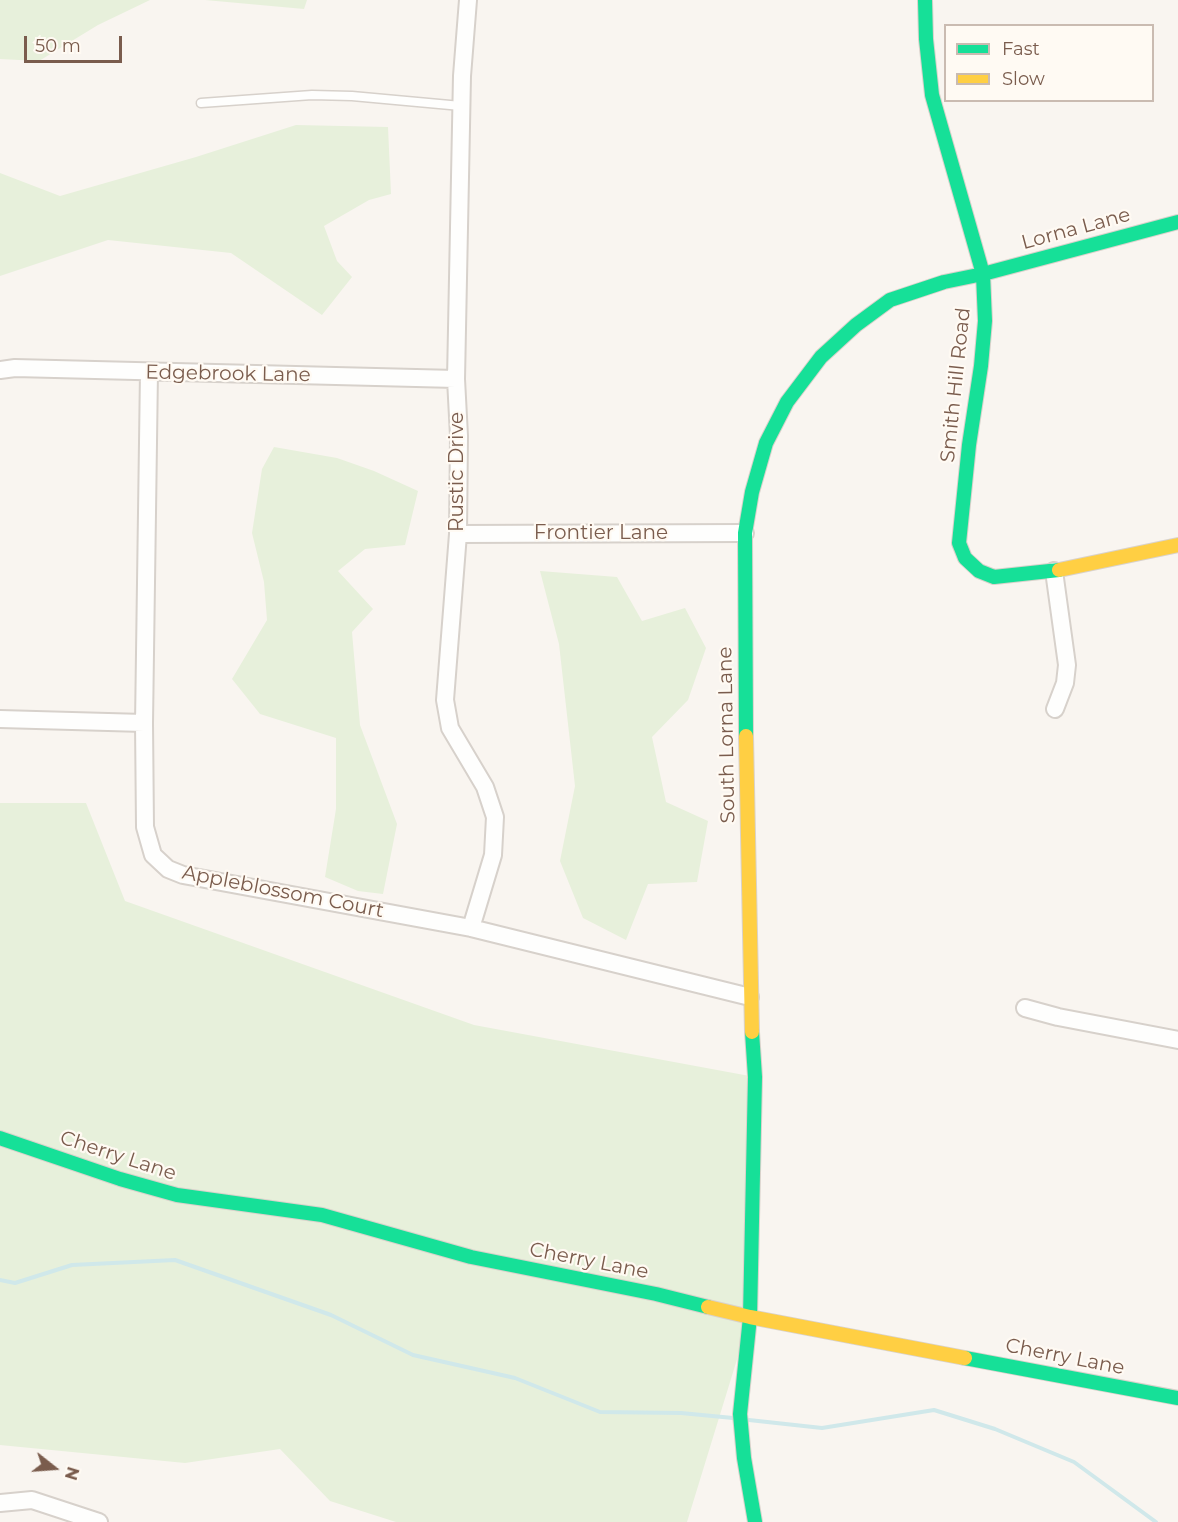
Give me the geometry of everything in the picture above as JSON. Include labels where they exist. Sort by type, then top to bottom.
[{"type":"street","name":"Rustic Drive","points":[[468,0],[461,106],[456,379],[459,436],[458,534],[445,700],[450,728],[485,787],[495,817],[493,855],[471,928]]},
{"type":"street","name":"Smith Hill Road","points":[[925,0],[926,39],[932,95],[983,274],[985,321],[981,366],[969,445],[959,543],[964,558],[979,571],[994,577],[1054,571],[1178,545]]},
{"type":"street","name":"Lorna Lane","points":[[983,274],[1178,222]]},
{"type":"street","name":"South Lorna Lane","points":[[755,1522],[744,1458],[740,1414],[750,1317],[755,1077],[750,997],[745,533],[752,492],[766,443],[788,402],[821,357],[856,325],[890,300],[944,282],[983,274]]},
{"type":"street","name":"Edgebrook Lane","points":[[0,370],[456,379]]},
{"type":"street","name":"Appleblossom Court","points":[[149,372],[144,723],[145,827],[153,855],[168,869],[183,874],[471,928],[750,997]]},
{"type":"street","name":"Frontier Lane","points":[[458,534],[745,533]]},
{"type":"street","points":[[1054,571],[1067,665],[1065,683],[1055,709]]},
{"type":"street","points":[[0,719],[144,723]]},
{"type":"street","points":[[1025,1008],[1058,1017],[1178,1040]]},
{"type":"street","name":"Cherry Lane","points":[[0,1138],[120,1179],[177,1195],[322,1215],[471,1257],[656,1294],[750,1317],[1178,1398]]},
{"type":"street","points":[[0,1503],[32,1500],[99,1522]]},
{"type":"lane","points":[[201,103],[312,95],[352,96],[461,106]]},
{"type":"green space","points":[[0,0],[150,0],[98,25],[39,61],[0,59]]},
{"type":"green space","points":[[205,0],[307,0],[304,9]]},
{"type":"green space","points":[[296,125],[388,127],[391,194],[369,200],[324,226],[337,261],[352,277],[322,315],[231,253],[108,240],[0,276],[0,173],[60,196],[196,157]]},
{"type":"green space","points":[[274,447],[337,458],[374,471],[418,491],[405,545],[365,549],[338,571],[373,609],[352,632],[360,725],[397,824],[383,894],[358,891],[325,877],[336,809],[336,738],[260,714],[232,679],[267,620],[264,582],[252,533],[262,469]]},
{"type":"green space","points":[[540,571],[617,577],[642,621],[685,608],[706,648],[688,700],[652,737],[666,802],[708,821],[697,882],[648,884],[626,940],[583,918],[560,861],[575,786],[559,644]]},
{"type":"green space","points":[[0,803],[86,803],[125,901],[474,1025],[755,1077],[750,1317],[687,1522],[396,1522],[330,1501],[280,1449],[185,1463],[0,1445]]},
{"type":"waterway","points":[[0,1280],[15,1283],[72,1265],[175,1260],[331,1315],[413,1355],[515,1378],[600,1412],[681,1413],[733,1418]]},
{"type":"waterway","points":[[749,1420],[822,1428],[934,1410],[995,1429],[1074,1462],[1156,1522]]},
{"type":"traffic: fast","points":[[925,0],[926,39],[932,95],[983,274],[985,321],[981,366],[969,445],[959,543],[965,558],[979,571],[994,577],[1059,570]]},
{"type":"traffic: fast","points":[[746,736],[745,533],[752,492],[766,443],[787,402],[821,357],[856,325],[890,300],[944,282],[983,274],[1178,222]]},
{"type":"traffic: fast","points":[[752,1032],[755,1077],[750,1317],[740,1414],[744,1458],[755,1522]]},
{"type":"traffic: fast","points":[[0,1138],[120,1179],[177,1195],[322,1215],[471,1257],[656,1294],[708,1307]]},
{"type":"traffic: fast","points":[[965,1358],[1178,1398]]},
{"type":"traffic: slow","points":[[1059,570],[1178,545]]},
{"type":"traffic: slow","points":[[746,736],[752,1032]]},
{"type":"traffic: slow","points":[[708,1307],[965,1358]]}]
